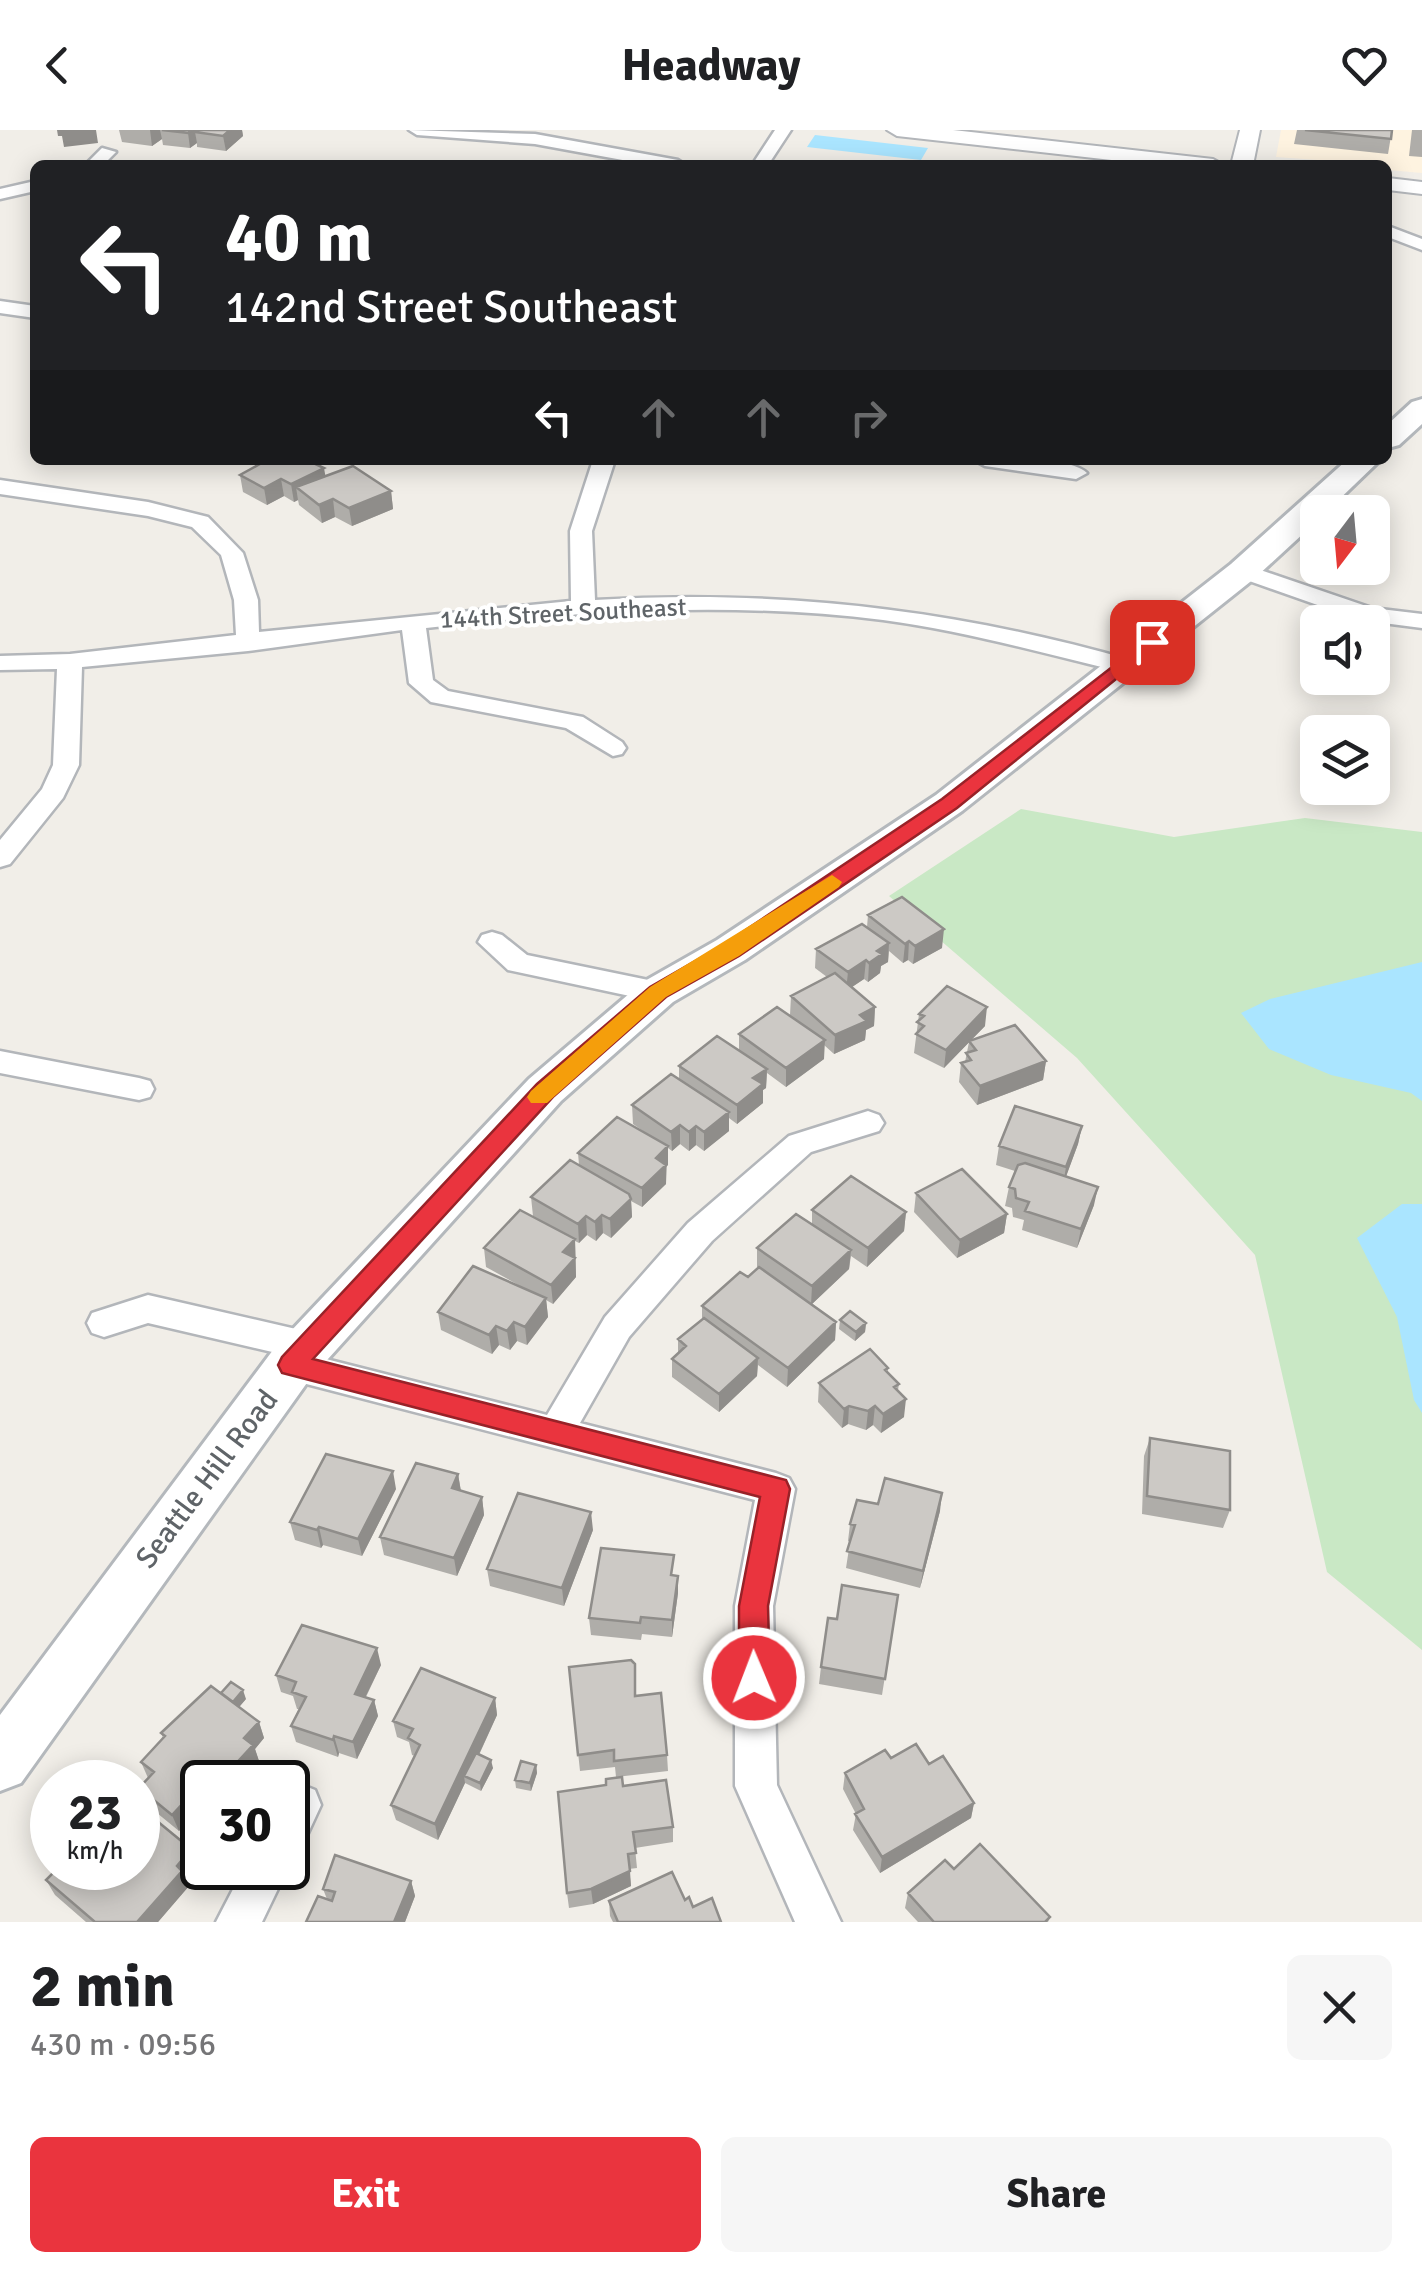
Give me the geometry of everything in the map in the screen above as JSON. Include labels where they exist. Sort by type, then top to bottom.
[{"type":"main road","points":[[1392,435],[1422,408]]},
{"type":"main road","name":"Seattle Hill Road","points":[[0,1763],[300,1356],[545,1090],[658,992],[731,950],[950,803],[1244,571],[1360,465]]},
{"type":"street","points":[[418,130],[535,138],[652,160]]},
{"type":"street","points":[[763,160],[783,130]]},
{"type":"street","points":[[897,130],[1168,160]]},
{"type":"street","points":[[1243,160],[1250,130]]},
{"type":"street","points":[[99,160],[108,152]]},
{"type":"street","points":[[1392,184],[1422,188]]},
{"type":"street","points":[[0,194],[30,187]]},
{"type":"street","points":[[1392,233],[1421,245]]},
{"type":"street","points":[[0,307],[30,311]]},
{"type":"street","points":[[583,606],[581,531],[602,465]]},
{"type":"street","points":[[1020,465],[1076,473]]},
{"type":"street","points":[[0,487],[148,509],[200,522],[232,553],[246,600],[248,644]]},
{"type":"street","points":[[1244,571],[1368,614],[1422,621]]},
{"type":"street","name":"144th Street Southeast","points":[[0,663],[70,661],[248,644],[413,622],[583,606],[812,606],[1055,645],[1122,665]]},
{"type":"street","points":[[413,622],[421,684],[440,697],[574,722],[613,748]]},
{"type":"street","points":[[0,858],[54,792],[66,765],[70,661]]},
{"type":"street","points":[[492,942],[518,964],[658,992]]},
{"type":"street","points":[[0,1062],[139,1089]]},
{"type":"street","points":[[556,1433],[617,1327],[700,1232],[800,1144],[868,1123]]},
{"type":"street","points":[[104,1323],[148,1310],[556,1433],[776,1489],[754,1606],[756,1786],[804,1897],[820,1922]]},
{"type":"street","points":[[238,1922],[255,1890]]},
{"type":"shaded area","points":[[1281,130],[1422,130],[1422,173],[1392,170],[1392,160],[1276,157]]},
{"type":"green space","points":[[1021,809],[1174,837],[1305,818],[1422,832],[1422,1650],[1327,1572],[1255,1255],[1077,1058],[889,896]]},
{"type":"water","points":[[815,135],[928,148],[921,160],[807,147]]},
{"type":"water","points":[[1422,962],[1422,1101],[1411,1093],[1331,1075],[1269,1049],[1241,1013],[1270,999]]},
{"type":"water","points":[[1402,1204],[1422,1204],[1422,1413],[1414,1400],[1397,1317],[1357,1238]]},
{"type":"building","points":[[230,130],[223,136],[195,132]]},
{"type":"building","points":[[1305,130],[1392,130],[1391,139]]},
{"type":"building","points":[[258,465],[324,468],[291,484],[281,479],[264,488],[240,475]]},
{"type":"building","points":[[353,466],[391,491],[349,508],[333,499],[319,505],[296,487]]},
{"type":"building","points":[[902,897],[944,929],[915,946],[909,941],[905,944],[868,915]]},
{"type":"building","points":[[862,924],[889,943],[869,963],[866,960],[848,972],[816,949]]},
{"type":"building","points":[[835,973],[875,1007],[860,1015],[867,1021],[835,1035],[791,996]]},
{"type":"building","points":[[947,986],[987,1007],[946,1050],[916,1034],[924,1026],[917,1022],[924,1016],[919,1014]]},
{"type":"building","points":[[777,1007],[825,1040],[786,1068],[739,1034]]},
{"type":"building","points":[[1015,1025],[1046,1061],[980,1086],[961,1063],[971,1060],[966,1053],[976,1050],[969,1041]]},
{"type":"building","points":[[717,1036],[767,1069],[753,1078],[763,1084],[737,1105],[679,1066]]},
{"type":"building","points":[[671,1074],[729,1112],[704,1132],[696,1126],[689,1132],[680,1125],[671,1132],[632,1105]]},
{"type":"building","points":[[1015,1106],[1082,1126],[1066,1167],[999,1146]]},
{"type":"building","points":[[617,1117],[668,1146],[656,1158],[666,1165],[642,1188],[578,1153]]},
{"type":"building","points":[[570,1160],[629,1194],[631,1199],[610,1219],[602,1215],[595,1222],[586,1216],[578,1224],[531,1197]]},
{"type":"building","points":[[1025,1163],[1098,1187],[1081,1229],[1025,1211],[1029,1202],[1016,1198],[1015,1189],[1009,1187],[1018,1165]]},
{"type":"building","points":[[962,1169],[1007,1214],[960,1240],[916,1193]]},
{"type":"building","points":[[851,1176],[906,1212],[868,1248],[812,1210]]},
{"type":"building","points":[[520,1210],[575,1239],[563,1252],[575,1258],[551,1285],[484,1248]]},
{"type":"building","points":[[796,1214],[851,1250],[812,1286],[757,1248]]},
{"type":"building","points":[[473,1266],[546,1298],[525,1327],[514,1322],[507,1331],[496,1326],[489,1335],[438,1312]]},
{"type":"building","points":[[759,1267],[836,1322],[788,1368],[702,1306],[740,1272],[748,1277]]},
{"type":"building","points":[[850,1311],[866,1323],[856,1332],[840,1320]]},
{"type":"building","points":[[704,1318],[758,1358],[719,1394],[672,1359],[686,1346],[678,1339]]},
{"type":"building","points":[[870,1349],[888,1368],[885,1370],[899,1384],[894,1387],[906,1399],[883,1414],[875,1406],[868,1411],[849,1406],[844,1409],[819,1383]]},
{"type":"building","points":[[1150,1438],[1230,1451],[1230,1510],[1147,1496]]},
{"type":"building","points":[[326,1454],[393,1471],[358,1539],[290,1522]]},
{"type":"building","points":[[416,1463],[458,1474],[452,1488],[482,1497],[454,1558],[380,1537]]},
{"type":"building","points":[[885,1478],[942,1493],[923,1571],[847,1551],[857,1500],[878,1504]]},
{"type":"building","points":[[518,1493],[591,1512],[562,1588],[487,1569]]},
{"type":"building","points":[[601,1548],[674,1555],[671,1575],[678,1576],[672,1620],[641,1617],[640,1623],[589,1618]]},
{"type":"building","points":[[842,1585],[898,1595],[885,1679],[821,1667],[828,1618],[837,1619]]},
{"type":"building","points":[[302,1625],[377,1648],[355,1694],[374,1700],[353,1742],[334,1736],[333,1740],[291,1726],[306,1697],[292,1692],[296,1682],[276,1675]]},
{"type":"building","points":[[631,1660],[635,1664],[635,1696],[661,1693],[667,1755],[614,1761],[614,1750],[578,1755],[569,1667]]},
{"type":"building","points":[[421,1668],[495,1698],[435,1824],[391,1805],[420,1745],[408,1738],[413,1729],[393,1721]]},
{"type":"building","points":[[231,1682],[243,1690],[233,1702],[221,1693]]},
{"type":"building","points":[[211,1686],[259,1722],[244,1738],[253,1745],[239,1760],[180,1760],[180,1806],[172,1815],[160,1805],[160,1760],[143,1760],[165,1736],[161,1733]]},
{"type":"building","points":[[916,1744],[929,1764],[943,1756],[974,1803],[882,1857],[855,1814],[864,1809],[845,1773],[885,1750],[891,1758]]},
{"type":"building","points":[[476,1753],[491,1760],[480,1783],[464,1776]]},
{"type":"building","points":[[521,1761],[536,1765],[530,1783],[515,1780]]},
{"type":"building","points":[[622,1777],[623,1786],[666,1780],[673,1827],[633,1832],[636,1853],[628,1854],[630,1871],[591,1889],[567,1893],[558,1792],[606,1785],[606,1779]]},
{"type":"building","points":[[160,1823],[180,1840],[180,1873],[137,1922],[95,1922],[58,1890],[160,1890]]},
{"type":"building","points":[[980,1844],[1050,1917],[1045,1922],[934,1922],[908,1893],[945,1860],[954,1869]]},
{"type":"building","points":[[335,1855],[411,1881],[394,1922],[306,1922],[318,1896],[332,1901],[335,1892],[323,1889]]},
{"type":"building","points":[[672,1872],[685,1900],[689,1897],[693,1907],[712,1898],[721,1922],[618,1922],[609,1901]]},
{"type":"slow traffic","points":[[539,1097],[658,992],[731,950],[832,882]]},
{"type":"route","points":[[754,1678],[754,1606],[776,1489],[292,1365],[545,1090],[658,992],[731,950],[950,803],[1152,642]]}]
